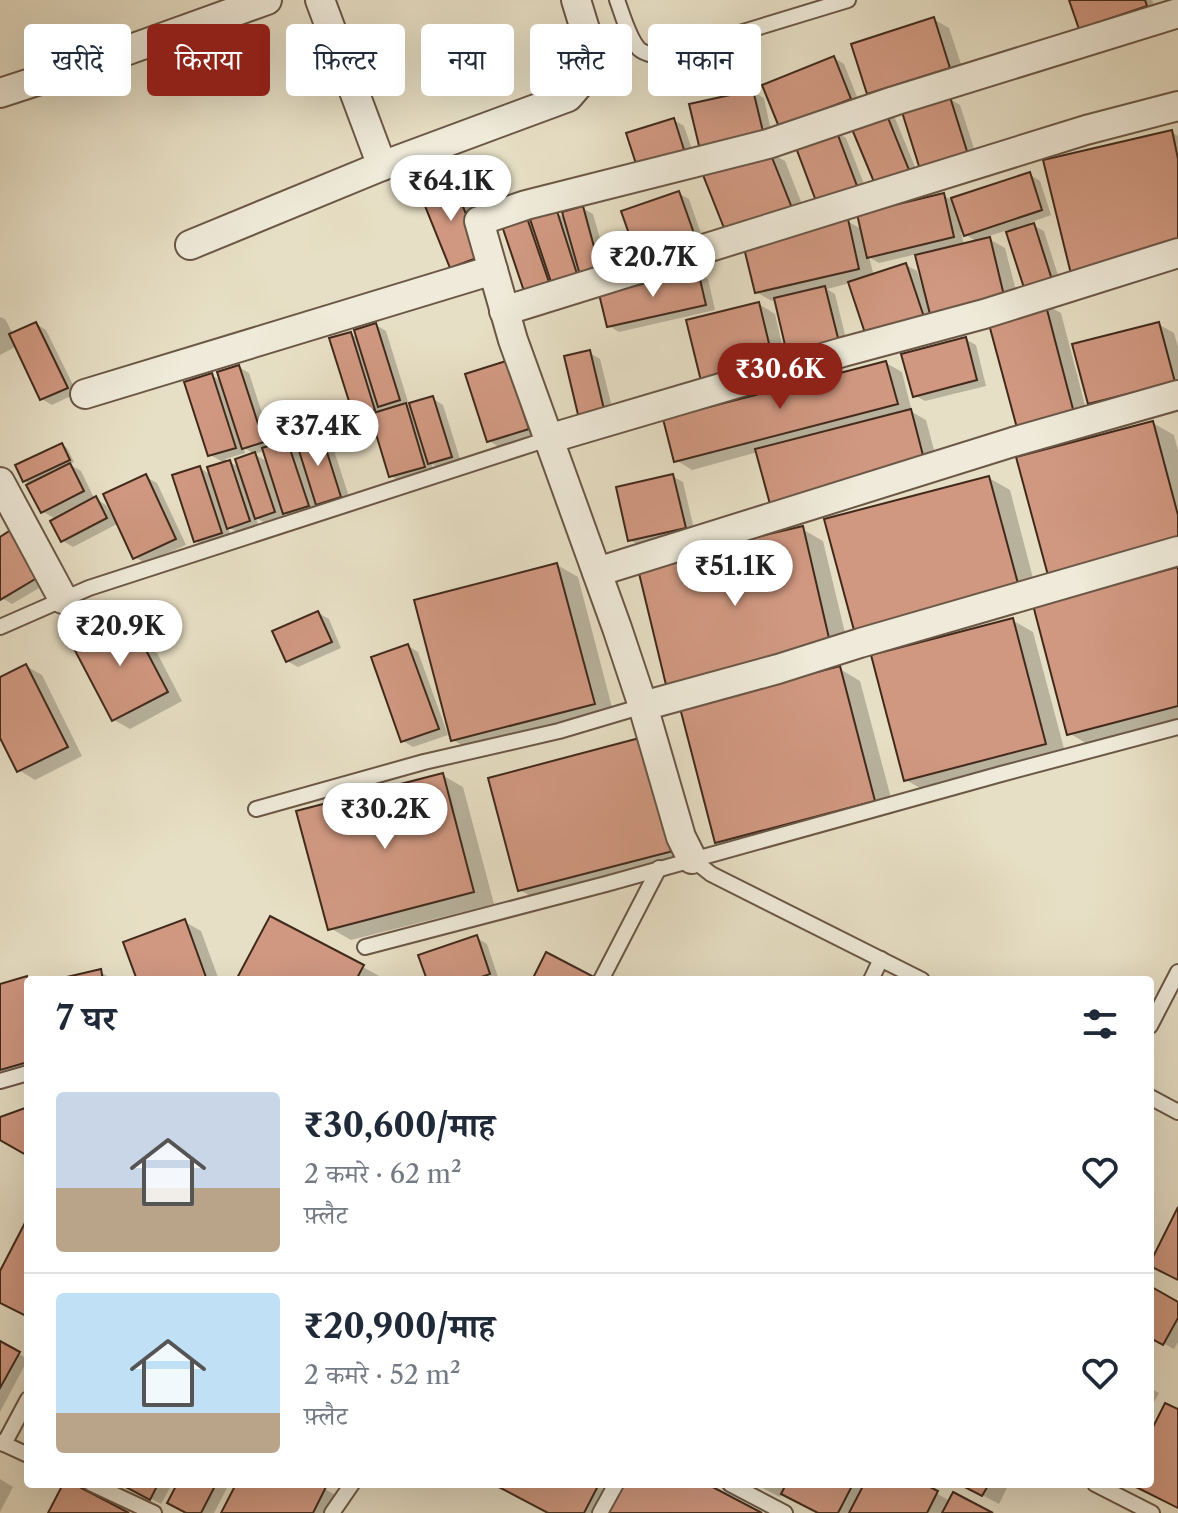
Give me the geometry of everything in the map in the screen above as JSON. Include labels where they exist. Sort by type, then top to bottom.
[{"type":"street","points":[[0,93],[92,63],[238,5],[267,0]]},
{"type":"street","points":[[320,0],[382,166]]},
{"type":"street","points":[[190,245],[382,166],[568,97],[586,76],[591,49],[576,0]]},
{"type":"street","points":[[692,859],[681,837],[643,706],[504,311],[479,221],[526,205],[768,144],[894,101],[1178,13]]},
{"type":"street","points":[[504,311],[1086,130],[1178,106]]},
{"type":"street","points":[[548,439],[984,314],[1178,253]]},
{"type":"street","points":[[85,394],[493,270]]},
{"type":"street","points":[[597,572],[1013,442],[1178,395]]},
{"type":"street","points":[[0,482],[63,599]]},
{"type":"street","points":[[643,706],[1178,551]]},
{"type":"lane","points":[[617,0],[639,49],[650,55],[664,56],[848,0]]},
{"type":"lane","points":[[0,627],[89,588],[548,439]]},
{"type":"lane","points":[[256,809],[424,762],[559,731],[643,706]]},
{"type":"lane","points":[[365,947],[1178,727]]},
{"type":"lane","points":[[692,859],[711,874],[914,976]]},
{"type":"lane","points":[[603,976],[659,868]]},
{"type":"lane","points":[[873,976],[881,959]]},
{"type":"lane","points":[[1154,1018],[1178,972]]},
{"type":"lane","points":[[0,1081],[24,1074]]},
{"type":"lane","points":[[1154,1099],[1178,1112]]},
{"type":"lane","points":[[24,1406],[2,1443],[24,1453]]},
{"type":"lane","points":[[101,1488],[154,1513]]},
{"type":"lane","points":[[332,1513],[349,1488]]},
{"type":"lane","points":[[600,1513],[614,1488]]},
{"type":"lane","points":[[738,1488],[785,1513]]},
{"type":"lane","points":[[1103,1488],[1152,1513]]},
{"type":"building","points":[[1069,0],[1145,0],[1147,6],[1079,29]]},
{"type":"building","points":[[934,17],[950,68],[867,94],[851,44]]},
{"type":"building","points":[[834,56],[851,99],[779,127],[762,85]]},
{"type":"building","points":[[726,96],[754,96],[765,140],[701,154],[689,104]]},
{"type":"building","points":[[950,97],[971,164],[923,179],[902,112]]},
{"type":"building","points":[[884,108],[913,180],[879,194],[849,122]]},
{"type":"building","points":[[674,118],[686,156],[638,170],[626,133]]},
{"type":"building","points":[[836,130],[860,194],[819,209],[795,145]]},
{"type":"building","points":[[1172,130],[1178,159],[1178,245],[1072,278],[1043,160]]},
{"type":"building","points":[[769,150],[792,208],[726,233],[703,175]]},
{"type":"building","points":[[1030,172],[1042,210],[964,236],[951,198]]},
{"type":"building","points":[[452,178],[482,256],[450,268],[419,191]]},
{"type":"building","points":[[679,191],[697,242],[639,262],[621,211]]},
{"type":"building","points":[[944,193],[954,237],[867,258],[857,214]]},
{"type":"building","points":[[583,206],[600,269],[580,275],[562,212]]},
{"type":"building","points":[[557,211],[578,277],[552,285],[530,219]]},
{"type":"building","points":[[526,215],[551,288],[526,297],[501,223]]},
{"type":"building","points":[[848,219],[859,269],[755,293],[743,244]]},
{"type":"building","points":[[1034,223],[1054,286],[1026,294],[1006,232]]},
{"type":"building","points":[[990,237],[1006,304],[932,322],[915,255]]},
{"type":"building","points":[[906,263],[926,323],[868,342],[848,282]]},
{"type":"building","points":[[698,271],[706,305],[607,327],[599,294]]},
{"type":"building","points":[[825,286],[840,346],[788,358],[774,298]]},
{"type":"building","points":[[759,302],[774,364],[701,381],[686,320]]},
{"type":"building","points":[[1045,302],[1074,413],[1017,428],[987,317]]},
{"type":"building","points":[[36,322],[68,388],[40,400],[9,334]]},
{"type":"building","points":[[1159,322],[1175,382],[1088,404],[1072,344]]},
{"type":"building","points":[[376,323],[400,400],[378,407],[354,330]]},
{"type":"building","points":[[351,332],[375,410],[354,417],[329,338]]},
{"type":"building","points":[[966,337],[977,380],[913,397],[901,354]]},
{"type":"building","points":[[590,350],[607,422],[581,427],[564,356]]},
{"type":"building","points":[[506,361],[529,429],[487,442],[465,374]]},
{"type":"building","points":[[886,361],[898,404],[674,462],[663,419]]},
{"type":"building","points":[[239,365],[264,442],[242,449],[217,372]]},
{"type":"building","points":[[212,373],[236,448],[208,456],[184,382]]},
{"type":"building","points":[[433,396],[452,457],[428,464],[409,403]]},
{"type":"building","points":[[406,403],[425,467],[389,477],[370,414]]},
{"type":"building","points":[[911,409],[925,463],[770,504],[755,449]]},
{"type":"building","points":[[1153,421],[1178,515],[1178,546],[1049,579],[1016,457]]},
{"type":"building","points":[[320,430],[341,497],[316,505],[295,438]]},
{"type":"building","points":[[287,440],[309,506],[283,514],[262,448]]},
{"type":"building","points":[[62,443],[70,460],[23,482],[15,465]]},
{"type":"building","points":[[255,452],[275,512],[255,519],[235,459]]},
{"type":"building","points":[[230,460],[250,521],[227,529],[207,467]]},
{"type":"building","points":[[70,463],[84,491],[41,513],[26,485]]},
{"type":"building","points":[[200,466],[222,533],[194,542],[172,475]]},
{"type":"building","points":[[146,474],[176,539],[133,559],[103,494]]},
{"type":"building","points":[[673,474],[686,528],[628,541],[616,487]]},
{"type":"building","points":[[989,476],[1020,591],[855,634],[824,519]]},
{"type":"building","points":[[96,496],[107,518],[61,542],[50,521]]},
{"type":"building","points":[[803,526],[832,651],[667,689],[637,565]]},
{"type":"building","points":[[14,528],[42,575],[0,600],[0,537]]},
{"type":"building","points":[[557,563],[595,704],[451,741],[414,600]]},
{"type":"building","points":[[1178,567],[1178,706],[1067,735],[1033,605]]},
{"type":"building","points":[[318,611],[332,642],[286,662],[272,631]]},
{"type":"building","points":[[127,614],[168,692],[112,721],[71,643]]},
{"type":"building","points":[[1013,618],[1046,744],[904,781],[871,655]]},
{"type":"building","points":[[408,644],[439,729],[401,742],[371,657]]},
{"type":"building","points":[[26,664],[68,747],[17,772],[0,738],[0,677]]},
{"type":"building","points":[[840,666],[875,801],[715,843],[680,708]]},
{"type":"building","points":[[647,736],[677,850],[518,891],[488,778]]},
{"type":"building","points":[[443,773],[474,892],[328,930],[296,811]]},
{"type":"building","points":[[270,916],[364,965],[358,976],[238,976]]},
{"type":"building","points":[[185,919],[206,976],[136,976],[123,942]]},
{"type":"building","points":[[477,935],[490,974],[426,976],[418,955]]},
{"type":"building","points":[[546,952],[592,976],[534,976]]},
{"type":"building","points":[[101,969],[102,976],[71,976]]},
{"type":"building","points":[[24,977],[24,1063],[0,1070],[0,984]]},
{"type":"building","points":[[24,1108],[24,1154],[0,1140],[0,1117]]},
{"type":"building","points":[[1178,1207],[1178,1280],[1154,1268],[1154,1255]]},
{"type":"building","points":[[24,1225],[24,1315],[0,1303],[0,1271]]},
{"type":"building","points":[[1154,1288],[1178,1302],[1178,1318],[1163,1345],[1154,1340]]},
{"type":"building","points":[[0,1341],[20,1352],[0,1388]]},
{"type":"building","points":[[1165,1403],[1178,1409],[1178,1508],[1138,1488],[1154,1488],[1154,1425]]},
{"type":"building","points":[[61,1488],[82,1488],[129,1513],[48,1513]]},
{"type":"building","points":[[128,1488],[156,1488],[150,1500]]},
{"type":"building","points":[[175,1488],[214,1488],[201,1513],[186,1513],[167,1503]]},
{"type":"building","points":[[234,1488],[326,1488],[313,1513],[221,1513]]},
{"type":"building","points":[[501,1488],[597,1488],[584,1513],[548,1513]]},
{"type":"building","points":[[621,1488],[715,1488],[762,1513],[607,1513]]},
{"type":"building","points":[[784,1488],[851,1488],[838,1513],[818,1513],[781,1494]]},
{"type":"building","points":[[862,1488],[932,1488],[938,1491],[927,1513],[849,1513]]},
{"type":"building","points":[[967,1488],[987,1488],[982,1496]]},
{"type":"building","points":[[953,1492],[993,1513],[942,1513]]}]
